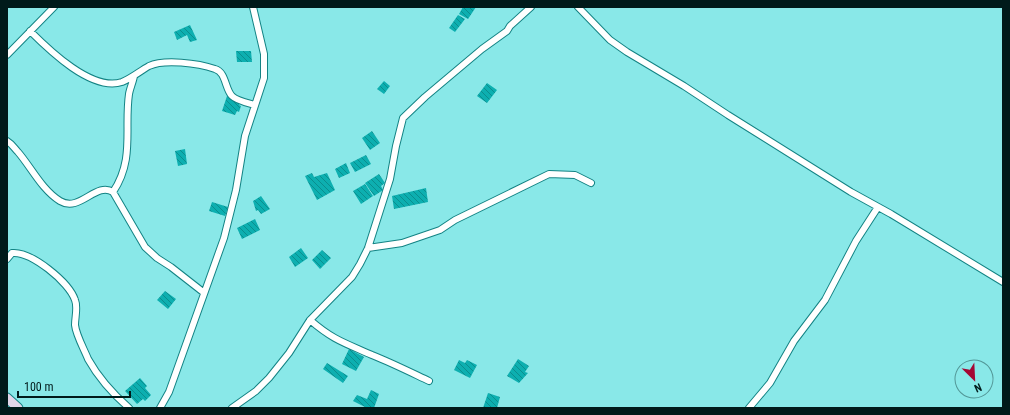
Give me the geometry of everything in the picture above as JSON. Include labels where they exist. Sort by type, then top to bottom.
[{"type":"main road","points":[[7,398],[18,408]]},
{"type":"street","points":[[7,55],[54,7]]},
{"type":"street","points":[[160,408],[169,392],[224,238],[236,190],[245,136],[264,78],[264,54],[253,7]]},
{"type":"street","points":[[232,408],[256,391],[270,378],[310,320],[352,277],[368,248],[390,179],[403,118],[425,97],[482,49],[507,31],[510,26],[531,7]]},
{"type":"street","points":[[578,7],[616,44],[851,192],[1003,282]]},
{"type":"street","points":[[30,31],[58,58],[86,76],[107,82],[121,82],[134,76],[149,66],[163,62],[216,69],[222,75],[230,95],[255,105]]},
{"type":"street","points":[[113,192],[121,180],[127,152],[129,94],[134,76]]},
{"type":"street","points":[[7,141],[27,163],[45,187],[60,202],[76,203],[102,189],[108,189],[113,192],[145,247],[157,258],[204,292]]},
{"type":"street","points":[[368,248],[402,243],[440,230],[455,220],[549,174],[575,175],[591,182]]},
{"type":"street","points":[[749,408],[770,383],[794,341],[825,300],[856,241],[878,207]]},
{"type":"street","points":[[7,259],[12,253],[19,253],[32,259],[63,281],[76,301],[75,327],[89,360],[107,386],[129,408]]},
{"type":"street","points":[[310,320],[327,334],[340,342],[430,381]]},
{"type":"building","points":[[463,7],[476,7],[468,19],[459,14]]},
{"type":"building","points":[[458,15],[465,19],[455,32],[449,28]]},
{"type":"building","points":[[190,25],[197,40],[190,42],[187,35],[177,40],[174,32]]},
{"type":"building","points":[[236,51],[251,51],[252,62],[237,62]]},
{"type":"building","points":[[384,81],[390,86],[384,94],[377,89]]},
{"type":"building","points":[[487,83],[497,90],[487,103],[477,96]]},
{"type":"building","points":[[227,96],[241,101],[239,105],[241,106],[239,112],[237,111],[235,115],[222,111]]},
{"type":"building","points":[[372,131],[380,143],[370,150],[362,138]]},
{"type":"building","points":[[185,149],[187,164],[178,166],[175,151]]},
{"type":"building","points":[[366,155],[371,164],[355,172],[350,163]]},
{"type":"building","points":[[346,163],[350,173],[339,178],[335,169]]},
{"type":"building","points":[[312,173],[314,177],[327,173],[335,190],[317,200],[305,176]]},
{"type":"building","points":[[379,174],[385,183],[381,186],[383,190],[374,196],[365,183]]},
{"type":"building","points":[[365,184],[373,196],[361,204],[353,191]]},
{"type":"building","points":[[426,188],[428,202],[394,209],[392,196]]},
{"type":"building","points":[[261,196],[270,209],[261,214],[258,210],[256,211],[253,201]]},
{"type":"building","points":[[212,202],[228,207],[225,216],[209,211]]},
{"type":"building","points":[[255,219],[260,230],[242,239],[237,228]]},
{"type":"building","points":[[301,248],[308,258],[295,267],[289,257]]},
{"type":"building","points":[[322,250],[331,258],[320,269],[312,260]]},
{"type":"building","points":[[165,291],[176,299],[168,309],[157,300]]},
{"type":"building","points":[[349,349],[364,357],[356,371],[342,364]]},
{"type":"building","points":[[518,359],[529,366],[525,372],[528,373],[519,383],[507,376]]},
{"type":"building","points":[[459,360],[465,363],[467,360],[477,365],[470,378],[454,370]]},
{"type":"building","points":[[327,363],[348,376],[343,383],[323,369]]},
{"type":"building","points":[[140,378],[147,386],[145,388],[151,395],[145,401],[143,399],[137,404],[125,391]]},
{"type":"building","points":[[371,390],[379,394],[374,408],[367,408],[353,401],[357,395],[367,399]]},
{"type":"building","points":[[488,393],[500,397],[497,408],[483,408]]}]
